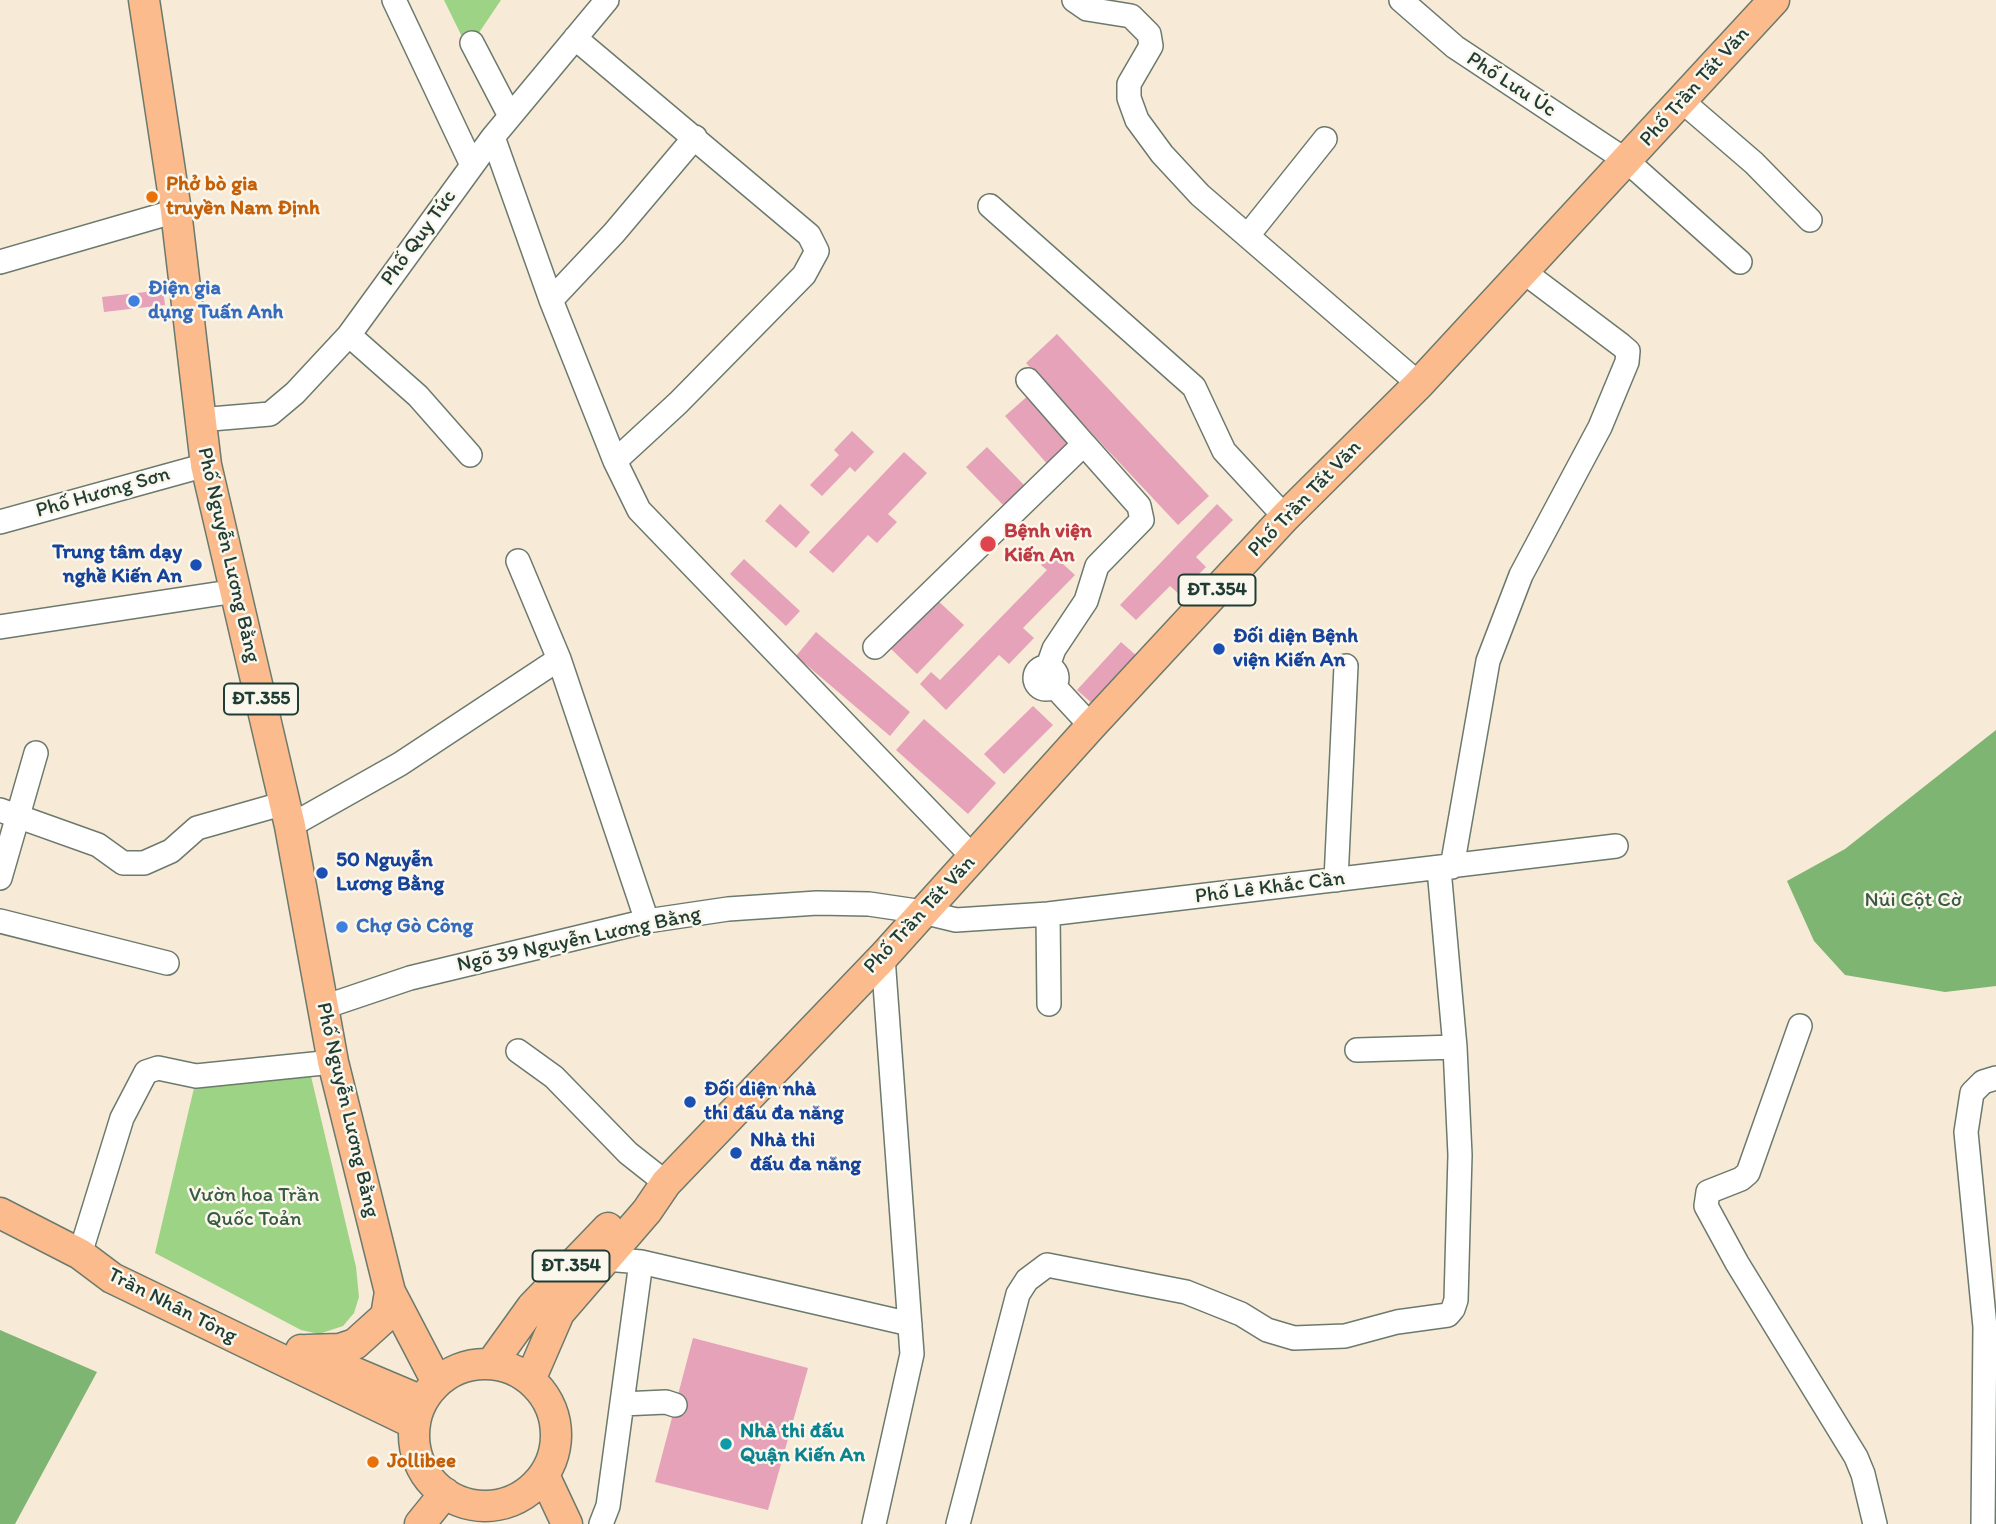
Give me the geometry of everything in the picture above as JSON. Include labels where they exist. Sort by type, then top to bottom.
[{"type":"main road","name":"Phố Nguyễn Lương Bằng","points":[[144,0],[176,211],[206,465],[287,814],[333,1062],[390,1292],[425,1402]]},
{"type":"main road","name":"Phố Trần Tất Văn","points":[[530,1380],[559,1313],[648,1211],[666,1183],[883,957],[1091,726],[1285,517],[1419,384],[1774,0]]},
{"type":"main road","name":"Phố Trần Tất Văn","points":[[491,1364],[532,1307],[634,1200],[666,1183]]},
{"type":"main road","points":[[0,1213],[80,1254]]},
{"type":"main road","name":"Trần Nhân Tông","points":[[80,1254],[120,1261],[299,1349],[425,1402]]},
{"type":"main road","name":"Trần Nhân Tông","points":[[80,1254],[111,1278],[425,1402]]},
{"type":"main road","points":[[299,1349],[321,1352],[355,1344],[386,1316],[390,1292]]},
{"type":"main road","points":[[491,1364],[518,1372],[530,1380],[551,1408],[557,1431],[554,1454],[544,1475],[510,1514],[472,1504],[445,1493],[435,1485],[420,1463],[416,1450],[425,1402],[462,1368],[491,1364]]},
{"type":"main road","points":[[544,1475],[567,1524]]},
{"type":"main road","points":[[420,1524],[445,1493]]},
{"type":"street","points":[[394,0],[472,164]]},
{"type":"street","name":"Phố Quy Tức","points":[[199,420],[270,414],[295,393],[349,335],[472,164],[607,0]]},
{"type":"street","points":[[1074,0],[1087,9],[1131,16],[1149,34],[1151,46],[1129,84],[1129,98],[1137,120],[1162,155],[1200,195],[1249,234],[1419,384]]},
{"type":"street","name":"Phố Lưu Úc","points":[[1401,0],[1455,47],[1627,161],[1740,262]]},
{"type":"street","points":[[575,38],[809,236],[817,251],[813,263],[795,285],[678,403],[615,461]]},
{"type":"street","points":[[472,43],[510,116]]},
{"type":"street","points":[[1682,101],[1754,163],[1810,220]]},
{"type":"street","points":[[493,137],[551,300],[615,461],[639,510],[973,858]]},
{"type":"street","points":[[551,300],[614,233],[695,137]]},
{"type":"street","points":[[1249,234],[1325,139]]},
{"type":"street","points":[[990,206],[1194,387],[1224,451],[1285,517]]},
{"type":"street","points":[[0,262],[176,211]]},
{"type":"street","points":[[957,1524],[1017,1294],[1027,1280],[1047,1265],[1186,1292],[1241,1314],[1267,1330],[1294,1338],[1345,1336],[1397,1322],[1448,1315],[1456,1300],[1460,1155],[1446,868],[1488,661],[1521,575],[1600,427],[1627,362],[1628,351],[1524,272]]},
{"type":"street","points":[[349,335],[418,396],[470,455]]},
{"type":"street","points":[[1028,380],[1139,506],[1142,520],[1097,566],[1086,601],[1054,649],[1051,676],[1091,726]]},
{"type":"street","points":[[875,647],[1083,444]]},
{"type":"street","name":"Phố Hương Sơn","points":[[0,522],[206,465]]},
{"type":"street","points":[[518,561],[559,659],[647,921]]},
{"type":"street","points":[[0,627],[236,591]]},
{"type":"street","points":[[9,813],[98,845],[122,863],[144,863],[171,851],[197,828],[287,814],[400,764],[559,659]]},
{"type":"street","points":[[1336,880],[1346,666]]},
{"type":"street","points":[[0,878],[9,813],[36,753]]},
{"type":"street","name":"Phố Lê Khắc Cần","points":[[923,912],[956,920],[1048,914],[1616,846]]},
{"type":"street","name":"Ngõ 39 Nguyễn Lương Bằng","points":[[324,1007],[410,978],[647,921],[728,909],[817,903],[869,904],[923,912]]},
{"type":"street","points":[[1048,914],[1049,1004]]},
{"type":"street","points":[[0,921],[167,963]]},
{"type":"street","points":[[874,1524],[912,1354],[883,957]]},
{"type":"street","points":[[1800,1026],[1748,1173],[1741,1179],[1708,1192],[1706,1206],[1737,1264],[1856,1457],[1875,1524]]},
{"type":"street","points":[[1356,1049],[1455,1047]]},
{"type":"street","points":[[518,1051],[554,1077],[628,1153],[666,1183]]},
{"type":"street","points":[[80,1254],[122,1118],[146,1072],[158,1068],[196,1076],[333,1062]]},
{"type":"street","points":[[1983,1524],[1985,1327],[1966,1132],[1972,1093],[1983,1082],[1996,1078]]},
{"type":"street","points":[[606,1259],[641,1262],[910,1324]]},
{"type":"street","points":[[601,1524],[608,1506],[641,1262]]},
{"type":"street","points":[[622,1404],[666,1402],[675,1405]]},
{"type":"green space","points":[[444,0],[501,0],[468,49]]},
{"type":"green space","name":"Núi Cột Cờ","points":[[1996,730],[1996,986],[1945,992],[1845,975],[1814,941],[1787,881],[1845,849]]},
{"type":"green space","name":"Vườn hoa Trần Quốc Toản","points":[[310,1072],[356,1267],[359,1297],[354,1313],[343,1326],[319,1334],[301,1330],[155,1253],[194,1088]]},
{"type":"green space","points":[[0,1330],[97,1372],[15,1524],[0,1524]]},
{"type":"building","name":"Điện gia dụng Tuấn Anh","points":[[163,290],[165,305],[104,312],[102,297]]},
{"type":"building","points":[[1057,334],[1209,496],[1178,525],[1026,363]]},
{"type":"building","points":[[1030,394],[1074,443],[1049,466],[1005,416]]},
{"type":"building","points":[[852,431],[874,452],[855,472],[850,467],[822,496],[810,485],[839,455],[834,450]]},
{"type":"building","points":[[987,447],[1026,487],[1005,507],[966,467]]},
{"type":"building","points":[[904,452],[927,473],[888,514],[897,522],[877,543],[868,535],[833,573],[809,552]]},
{"type":"building","points":[[780,504],[810,532],[796,548],[765,521]]},
{"type":"building","points":[[1217,504],[1233,520],[1196,557],[1206,567],[1179,594],[1170,586],[1136,620],[1120,605]]},
{"type":"building","points":[[1052,554],[1075,575],[1023,628],[1034,638],[1009,664],[999,655],[946,710],[920,684],[931,672],[940,680],[1047,570],[1041,565]]},
{"type":"building","points":[[744,559],[800,611],[786,626],[730,574]]},
{"type":"building","points":[[936,599],[964,625],[917,674],[890,648]]},
{"type":"building","points":[[816,632],[910,712],[890,736],[796,656]]},
{"type":"building","points":[[1121,642],[1138,657],[1094,705],[1077,690]]},
{"type":"building","points":[[1033,706],[1053,725],[1004,774],[984,754]]},
{"type":"building","points":[[924,719],[996,783],[968,814],[896,750]]},
{"type":"building","name":"Nhà thi đấu Quận Kiến An","points":[[693,1338],[808,1368],[768,1510],[655,1482]]},
{"type":"place","name":"Phở bò gia truyền Nam Định","points":[[152,197]]},
{"type":"place","name":"Điện gia dụng Tuấn Anh","points":[[134,301]]},
{"type":"place","name":"Bệnh viện Kiến An","points":[[988,544]]},
{"type":"place","name":"Trung tâm dạy nghề Kiến An","points":[[196,565]]},
{"type":"place","name":"Đối diện Bệnh viện Kiến An","points":[[1219,649]]},
{"type":"place","name":"50 Nguyễn Lương Bằng","points":[[322,873]]},
{"type":"place","name":"Chợ Gò Công","points":[[342,927]]},
{"type":"place","name":"Đối diện nhà thi đấu đa năng","points":[[690,1102]]},
{"type":"place","name":"Nhà thi đấu đa năng","points":[[736,1153]]},
{"type":"place","name":"Nhà thi đấu Quận Kiến An","points":[[726,1444]]},
{"type":"place","name":"Jollibee","points":[[373,1462]]}]
